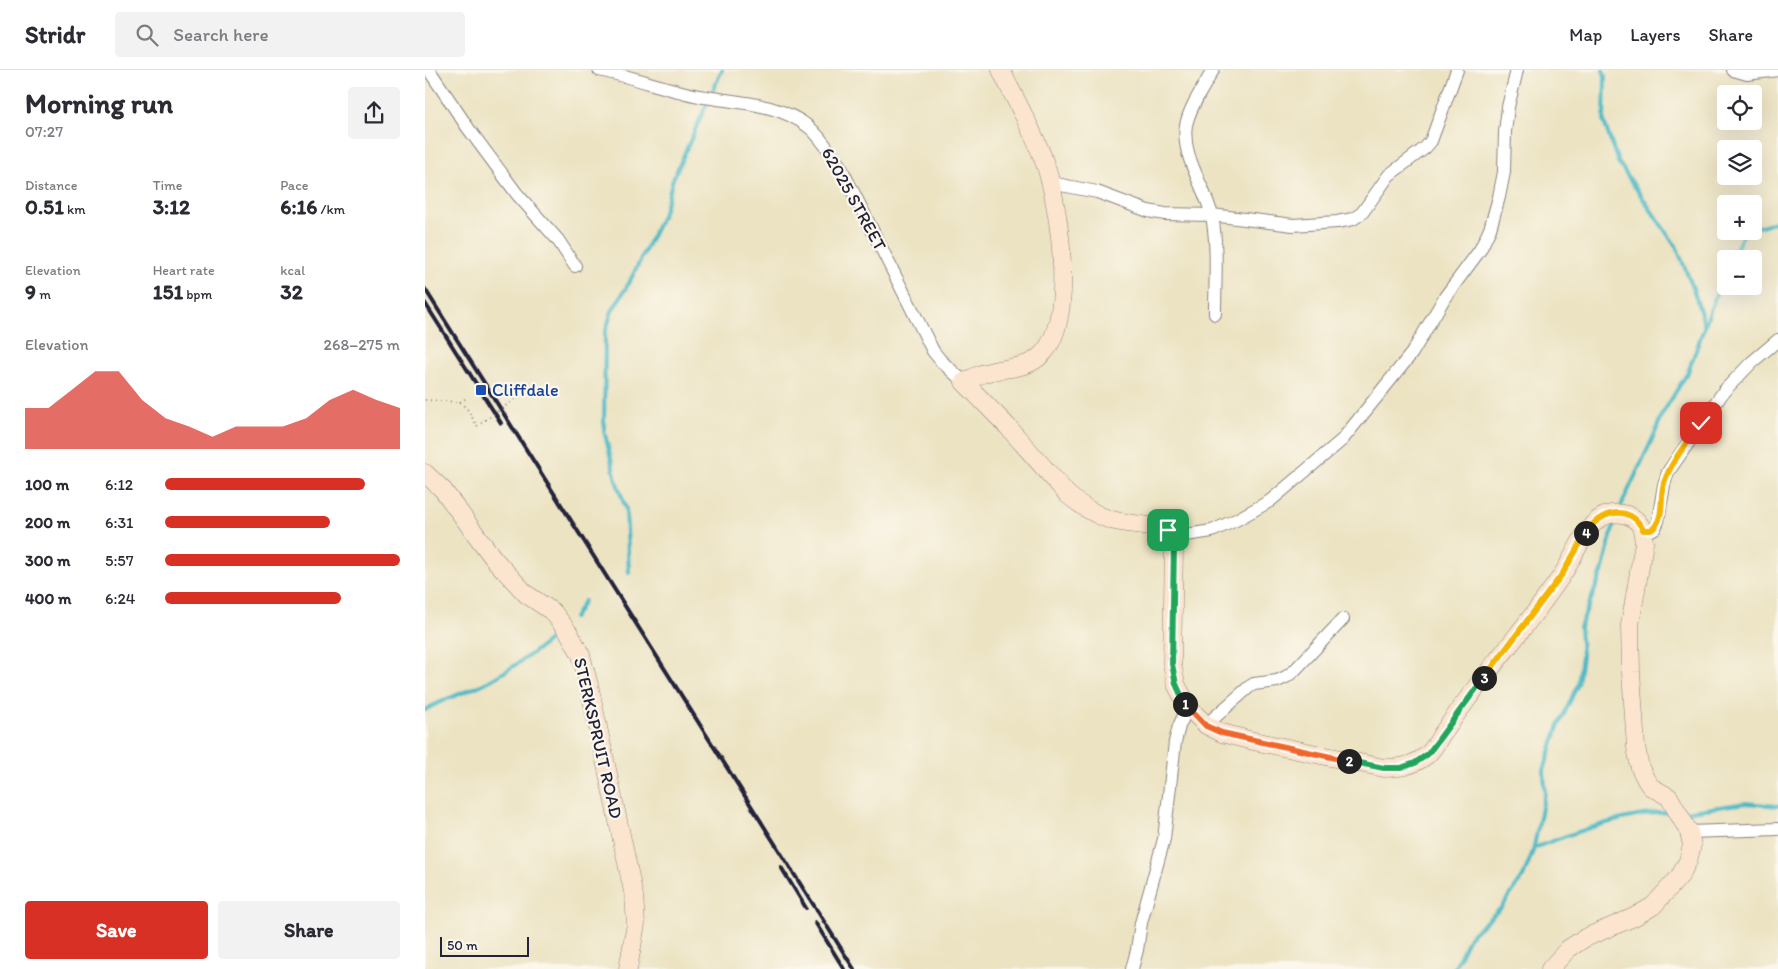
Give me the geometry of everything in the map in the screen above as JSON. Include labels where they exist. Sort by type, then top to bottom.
[{"type":"street","points":[[429,70],[517,194],[558,240],[575,266]]},
{"type":"street","name":"62025 STREET","points":[[599,70],[699,96],[763,106],[789,115],[809,128],[825,144],[840,166],[933,351],[941,361],[1008,427],[1078,504],[1108,520],[1168,530],[1172,533],[1173,537]]},
{"type":"street","points":[[964,382],[986,372],[1015,368],[1039,358],[1052,343],[1058,327],[1061,310],[1062,249],[1054,195],[1047,169],[1001,70]]},
{"type":"street","points":[[1213,70],[1187,124],[1186,141],[1192,164],[1211,215],[1216,244],[1215,314]]},
{"type":"street","points":[[1051,183],[1097,192],[1148,211],[1165,214],[1211,215],[1293,225],[1337,222],[1353,218],[1362,213],[1389,175],[1425,148],[1431,140],[1457,70]]},
{"type":"street","points":[[1517,70],[1508,107],[1499,197],[1490,229],[1480,250],[1445,297],[1412,352],[1343,440],[1270,501],[1212,531],[1173,537],[1172,664],[1176,684],[1188,707],[1206,726],[1222,733],[1249,740],[1384,768],[1401,768],[1415,763],[1428,754],[1563,573],[1588,530],[1598,519],[1610,514],[1623,513],[1639,523],[1643,530],[1644,543],[1636,584],[1631,626],[1631,672],[1639,768],[1651,787],[1669,797],[1689,832],[1692,845],[1688,861],[1681,876],[1653,906],[1573,946],[1550,969]]},
{"type":"street","points":[[1733,70],[1747,74],[1778,70]]},
{"type":"street","points":[[1643,530],[1655,528],[1659,521],[1664,485],[1669,472],[1724,391],[1752,362],[1778,340]]},
{"type":"street","name":"STERKSPRUIT ROAD","points":[[425,473],[443,490],[493,559],[526,594],[553,612],[569,633],[581,655],[634,896],[636,924],[628,969]]},
{"type":"street","points":[[1206,726],[1249,687],[1254,684],[1277,681],[1294,671],[1343,618]]},
{"type":"street","points":[[1132,969],[1141,923],[1163,839],[1175,742],[1179,726],[1188,707]]},
{"type":"street","points":[[1689,832],[1778,828]]},
{"type":"path","points":[[460,402],[468,410],[477,426],[526,394]]},
{"type":"path","points":[[425,400],[460,402],[469,397]]},
{"type":"waterway","points":[[629,573],[626,509],[616,480],[604,430],[605,333],[612,311],[629,283],[664,212],[673,179],[722,70]]},
{"type":"waterway","points":[[1603,70],[1605,76],[1604,122],[1618,162],[1677,248],[1693,288],[1705,327]]},
{"type":"waterway","points":[[1762,226],[1778,221]]},
{"type":"waterway","points":[[1736,250],[1740,240]]},
{"type":"waterway","points":[[1621,506],[1656,431],[1661,416],[1688,372],[1717,292]]},
{"type":"waterway","points":[[1454,969],[1469,937],[1501,908],[1523,877],[1533,851],[1545,793],[1544,770],[1558,727],[1578,684],[1582,656],[1580,627],[1602,572],[1614,524]]},
{"type":"waterway","points":[[574,618],[584,601]]},
{"type":"waterway","points":[[425,710],[498,676],[524,660],[556,635]]},
{"type":"waterway","points":[[1684,812],[1746,803],[1778,806]]},
{"type":"waterway","points":[[1534,848],[1619,820],[1654,813],[1672,812]]},
{"type":"railway","points":[[425,289],[854,969]]},
{"type":"railway","points":[[425,303],[501,423]]},
{"type":"railway","points":[[781,867],[806,908]]},
{"type":"railway","points":[[815,922],[844,969]]},
{"type":"place","name":"Cliffdale","points":[[481,390]]},
{"type":"route","points":[[1168,530],[1172,533],[1174,544],[1172,664],[1176,684],[1185,702],[1206,726],[1222,733],[1249,740],[1384,768],[1401,768],[1415,763],[1428,754],[1563,573],[1588,530],[1598,519],[1610,514],[1623,513],[1639,523],[1643,530],[1655,528],[1659,521],[1664,485],[1669,472],[1701,423]]}]
